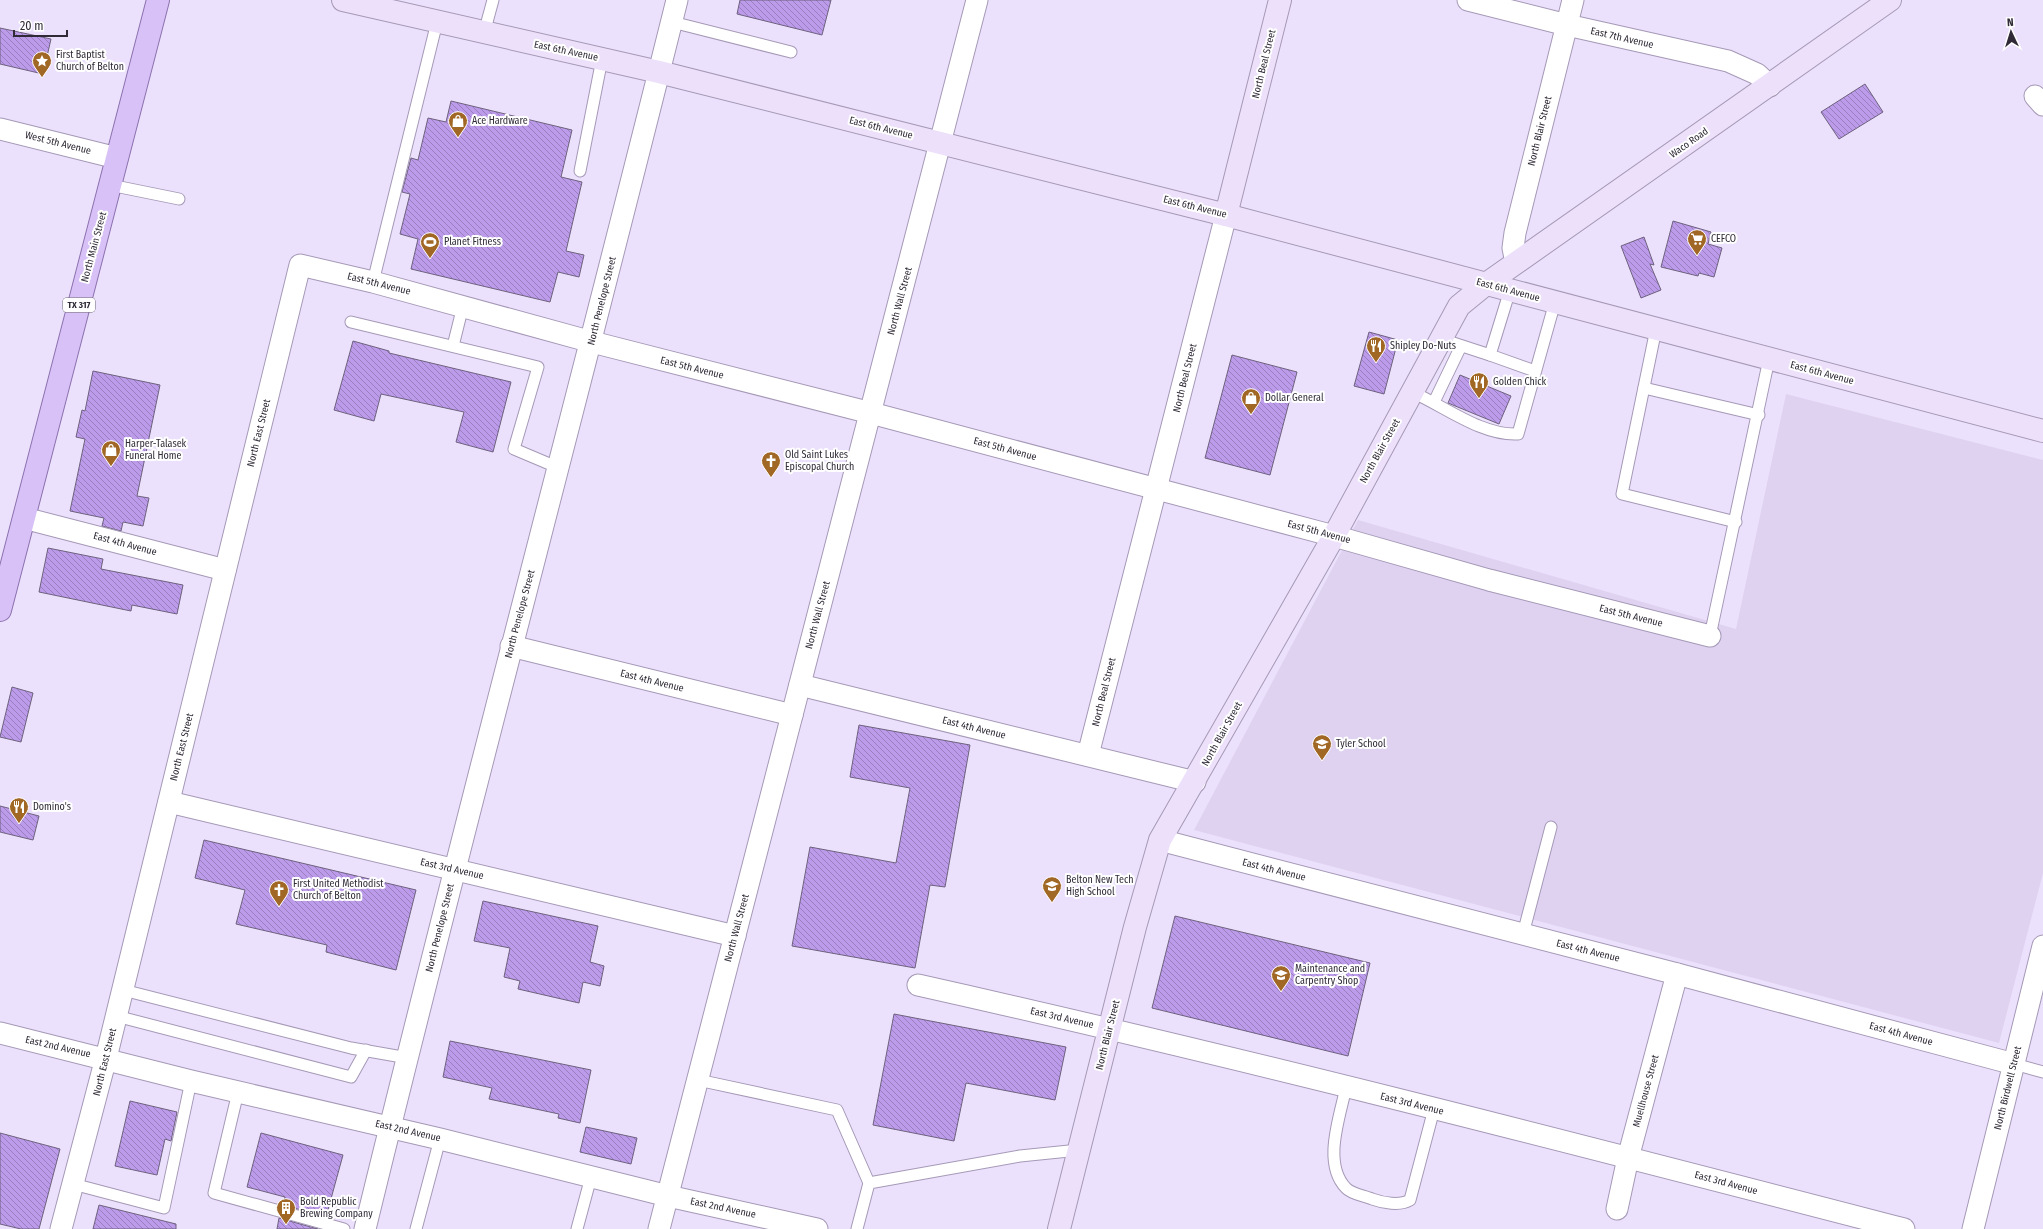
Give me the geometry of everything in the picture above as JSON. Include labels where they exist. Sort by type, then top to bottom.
[{"type":"main road","name":"North Main Street","points":[[0,610],[158,0]]},
{"type":"street","name":"East 6th Avenue","points":[[343,0],[368,3],[484,34],[659,72],[1226,215],[2043,431]]},
{"type":"street","name":"North Penelope Street","points":[[365,1229],[511,646],[592,342],[677,0]]},
{"type":"street","name":"North Wall Street","points":[[659,1229],[977,0]]},
{"type":"street","name":"North Beal Street","points":[[1088,755],[1280,0]]},
{"type":"street","name":"East 7th Avenue","points":[[1468,0],[1567,26],[1728,61],[1757,74],[1770,86]]},
{"type":"street","name":"North Blair Street","points":[[1516,263],[1513,248],[1515,233],[1573,0]]},
{"type":"street","name":"Waco Road","points":[[1486,284],[1770,86],[1890,0]]},
{"type":"street","name":"West 5th Avenue","points":[[0,129],[117,158]]},
{"type":"street","name":"East 5th Avenue","points":[[300,265],[373,282],[592,342],[871,413],[1334,536],[1489,580],[1710,636]]},
{"type":"street","name":"North East Street","points":[[61,1229],[123,990],[300,265]]},
{"type":"street","name":"North Blair Street","points":[[1059,1229],[1135,927],[1160,840],[1195,782],[1334,536],[1459,306],[1486,284]]},
{"type":"street","name":"East 4th Avenue","points":[[24,518],[225,570]]},
{"type":"street","name":"East 4th Avenue","points":[[511,646],[792,715]]},
{"type":"street","name":"East 4th Avenue","points":[[800,685],[1195,782]]},
{"type":"street","name":"East 3rd Avenue","points":[[169,802],[735,936]]},
{"type":"street","name":"East 4th Avenue","points":[[1160,840],[1678,974],[2014,1064]]},
{"type":"street","name":"North Birdwell Street","points":[[1972,1229],[2043,946]]},
{"type":"street","name":"Muellhouse Street","points":[[1617,1210],[1628,1158],[1678,974]]},
{"type":"street","name":"East 3rd Avenue","points":[[918,985],[1110,1028],[1904,1229]]},
{"type":"street","name":"East 2nd Avenue","points":[[0,1033],[106,1058],[191,1081],[440,1139],[668,1196],[817,1229]]},
{"type":"lane","points":[[484,34],[493,0]]},
{"type":"lane","points":[[373,282],[437,22]]},
{"type":"lane","points":[[672,22],[791,52]]},
{"type":"lane","points":[[580,171],[602,59]]},
{"type":"lane","points":[[110,184],[179,199]]},
{"type":"lane","points":[[1490,355],[1510,290]]},
{"type":"lane","points":[[1412,392],[1434,402],[1448,412],[1507,434],[1518,434],[1554,302]]},
{"type":"lane","points":[[453,346],[463,306]]},
{"type":"lane","points":[[351,322],[538,367],[514,449],[559,468]]},
{"type":"lane","points":[[1656,329],[1622,494],[1736,522]]},
{"type":"lane","points":[[1441,339],[1535,371]]},
{"type":"lane","points":[[1434,402],[1461,346]]},
{"type":"lane","points":[[1710,636],[1759,415],[1769,359]]},
{"type":"lane","points":[[1644,388],[1759,415]]},
{"type":"lane","points":[[1523,934],[1551,827]]},
{"type":"lane","points":[[123,990],[343,1046],[408,1058]]},
{"type":"lane","points":[[116,1016],[351,1077],[366,1050]]},
{"type":"lane","points":[[2014,1064],[2043,1072]]},
{"type":"lane","points":[[698,1080],[837,1110],[869,1184],[857,1229]]},
{"type":"lane","points":[[73,1184],[164,1208],[191,1081]]},
{"type":"lane","points":[[1346,1087],[1334,1149],[1336,1170],[1347,1189],[1379,1202],[1405,1203],[1410,1200],[1434,1109]]},
{"type":"lane","points":[[238,1092],[214,1193],[344,1229]]},
{"type":"lane","points":[[416,1229],[440,1139]]},
{"type":"lane","points":[[869,1184],[1020,1156],[1079,1150]]},
{"type":"lane","points":[[578,1229],[591,1177]]},
{"type":"shaded area","points":[[1786,394],[2043,460],[2043,873],[1999,1043],[1194,830],[1358,520],[1736,629]]},
{"type":"building","points":[[740,0],[831,0],[822,35],[737,14]]},
{"type":"building","points":[[0,28],[51,39],[43,74],[0,64]]},
{"type":"building","points":[[1865,84],[1883,112],[1839,139],[1821,112]]},
{"type":"building","points":[[451,101],[572,130],[561,177],[582,182],[566,251],[584,255],[579,277],[558,272],[550,302],[411,269],[418,239],[400,234],[410,194],[402,192],[411,158],[418,160],[428,118],[446,122]]},
{"type":"building","name":"CEFCO","points":[[1673,221],[1711,232],[1708,244],[1722,248],[1714,277],[1699,273],[1698,276],[1661,267]]},
{"type":"building","points":[[1644,237],[1654,265],[1650,264],[1661,290],[1641,298],[1621,246]]},
{"type":"building","name":"Shipley Do-Nuts","points":[[1369,332],[1398,340],[1384,394],[1354,386]]},
{"type":"building","points":[[353,341],[389,351],[389,353],[511,382],[493,452],[456,442],[464,412],[381,394],[374,421],[334,410]]},
{"type":"building","name":"Dollar General","points":[[1232,355],[1297,372],[1270,475],[1205,458]]},
{"type":"building","name":"Harper-Talasek Funeral Home","points":[[93,371],[160,385],[137,496],[149,498],[143,526],[123,522],[121,531],[102,526],[104,518],[70,511],[85,439],[76,437],[82,410],[85,411]]},
{"type":"building","name":"Golden Chick","points":[[1460,375],[1511,396],[1499,424],[1448,403]]},
{"type":"building","points":[[48,548],[103,559],[101,569],[183,585],[177,614],[132,605],[131,611],[39,592]]},
{"type":"building","points":[[12,687],[33,693],[21,742],[0,737]]},
{"type":"building","points":[[859,725],[970,745],[945,887],[930,885],[915,968],[792,946],[810,847],[896,863],[910,788],[850,777]]},
{"type":"building","name":"Domino's","points":[[0,806],[39,816],[33,840],[0,832]]},
{"type":"building","points":[[204,840],[416,890],[396,970],[326,952],[327,945],[236,924],[245,890],[195,878]]},
{"type":"building","points":[[483,901],[598,926],[590,962],[604,966],[600,986],[583,982],[579,1003],[518,989],[520,981],[504,977],[510,948],[474,941]]},
{"type":"building","points":[[1175,916],[1370,963],[1348,1056],[1152,1008]]},
{"type":"building","points":[[894,1014],[1066,1047],[1055,1100],[966,1083],[954,1141],[873,1125]]},
{"type":"building","points":[[450,1041],[591,1070],[580,1123],[558,1118],[559,1114],[489,1099],[492,1088],[443,1077]]},
{"type":"building","points":[[130,1101],[177,1112],[171,1141],[165,1139],[157,1175],[115,1166]]},
{"type":"building","points":[[586,1127],[637,1138],[631,1164],[580,1152]]},
{"type":"building","points":[[0,1133],[60,1149],[39,1229],[21,1229],[0,1224]]},
{"type":"building","points":[[261,1133],[343,1155],[326,1217],[283,1205],[285,1197],[247,1187]]},
{"type":"building","points":[[99,1205],[176,1224],[176,1229],[93,1229]]},
{"type":"building","name":"Bold Republic Brewing Company","points":[[279,1218],[318,1229],[277,1229]]},
{"type":"place","name":"First Baptist Church of Belton","points":[[42,78]]},
{"type":"place","name":"Ace Hardware","points":[[458,138]]},
{"type":"place","name":"CEFCO","points":[[1697,256]]},
{"type":"place","name":"Planet Fitness","points":[[430,259]]},
{"type":"place","name":"Shipley Do-Nuts","points":[[1376,363]]},
{"type":"place","name":"Golden Chick","points":[[1479,399]]},
{"type":"place","name":"Dollar General","points":[[1251,415]]},
{"type":"place","name":"Harper-Talasek Funeral Home","points":[[111,467]]},
{"type":"place","name":"Old Saint Lukes Episcopal Church","points":[[771,478]]},
{"type":"place","name":"Tyler School","points":[[1322,761]]},
{"type":"place","name":"Domino's","points":[[19,824]]},
{"type":"place","name":"Belton New Tech High School","points":[[1052,903]]},
{"type":"place","name":"First United Methodist Church of Belton","points":[[279,907]]},
{"type":"place","name":"Maintenance and Carpentry Shop","points":[[1281,992]]},
{"type":"place","name":"Bold Republic Brewing Company","points":[[286,1225]]}]
